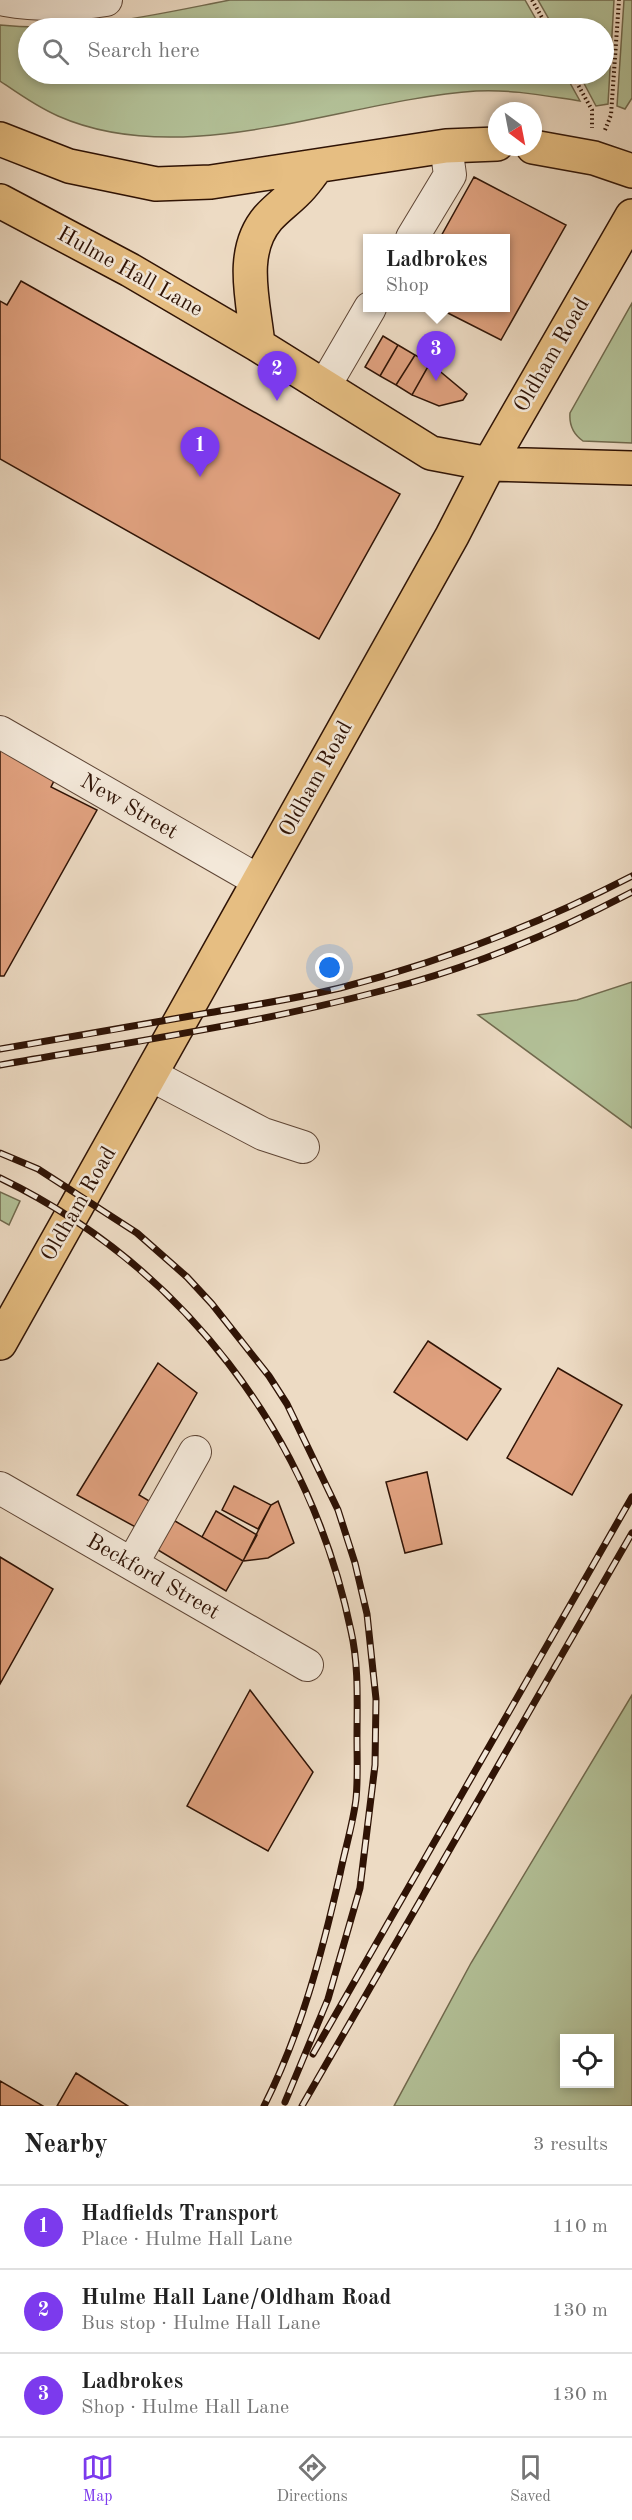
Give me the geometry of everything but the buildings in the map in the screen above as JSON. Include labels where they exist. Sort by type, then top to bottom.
[{"type":"highway","points":[[0,139],[69,166],[156,184],[212,182],[446,146],[488,144]]},
{"type":"highway","points":[[542,149],[594,158],[632,171]]},
{"type":"highway","points":[[258,345],[250,275],[250,258],[255,240],[266,220],[295,193],[317,167]]},
{"type":"highway","name":"Hulme Hall Lane","points":[[0,201],[130,270],[258,345],[431,453],[489,465],[632,468]]},
{"type":"highway","name":"Oldham Road","points":[[0,1343],[452,536],[489,465],[632,216]]},
{"type":"street","points":[[5,0],[21,3],[78,5],[106,0]]},
{"type":"street","points":[[414,234],[450,175],[446,146]]},
{"type":"street","points":[[324,387],[368,312]]},
{"type":"street","name":"New Street","points":[[0,732],[259,881]]},
{"type":"street","points":[[151,1075],[263,1134],[303,1147]]},
{"type":"street","points":[[132,1564],[195,1452]]},
{"type":"street","name":"Beckford Street","points":[[0,1488],[307,1665]]},
{"type":"path","points":[[532,0],[542,18]]},
{"type":"path","points":[[614,72],[619,0]]},
{"type":"path","points":[[578,84],[592,110],[592,128]]},
{"type":"path","points":[[604,131],[611,115],[613,84]]},
{"type":"green space","points":[[230,0],[525,0],[535,18],[137,18]]},
{"type":"green space","points":[[538,0],[614,0],[613,18],[548,18]]},
{"type":"green space","points":[[624,0],[632,0],[632,98],[625,109],[617,106]]},
{"type":"green space","points":[[0,25],[18,26],[18,84],[571,84],[580,101],[515,92],[476,91],[426,97],[266,128],[212,135],[158,137],[107,131],[58,116],[0,81]]},
{"type":"green space","points":[[584,84],[609,84],[608,104],[596,106]]},
{"type":"green space","points":[[632,303],[632,443],[583,441],[572,429],[570,413]]},
{"type":"green space","points":[[632,982],[632,1128],[478,1015],[577,1000]]},
{"type":"green space","points":[[0,1192],[20,1201],[9,1225],[0,1220]]},
{"type":"green space","points":[[632,1695],[632,2106],[394,2106],[471,1963]]},
{"type":"railway","points":[[0,1049],[289,999],[378,978],[452,954],[525,926],[632,876]]},
{"type":"railway","points":[[0,1065],[258,1019],[410,983],[467,965],[523,943],[632,892]]},
{"type":"railway","points":[[0,1153],[38,1169],[137,1233],[187,1277],[212,1304],[269,1376],[287,1404],[338,1510],[355,1563],[367,1614],[376,1699],[375,1765],[360,1888],[328,1999],[285,2102]]},
{"type":"railway","points":[[0,1178],[66,1215],[126,1258],[180,1308],[228,1363],[270,1424],[304,1489],[332,1558],[351,1631],[355,1658],[356,1799],[318,1963],[300,2021],[264,2106]]},
{"type":"railway","points":[[313,2054],[632,1497]]},
{"type":"railway","points":[[302,2106],[632,1533]]},
{"type":"place","name":"Ladbrokes","points":[[436,381]]},
{"type":"place","name":"Hulme Hall Lane/Oldham Road","points":[[277,401]]},
{"type":"place","name":"Hadfields Transport","points":[[200,477]]}]
